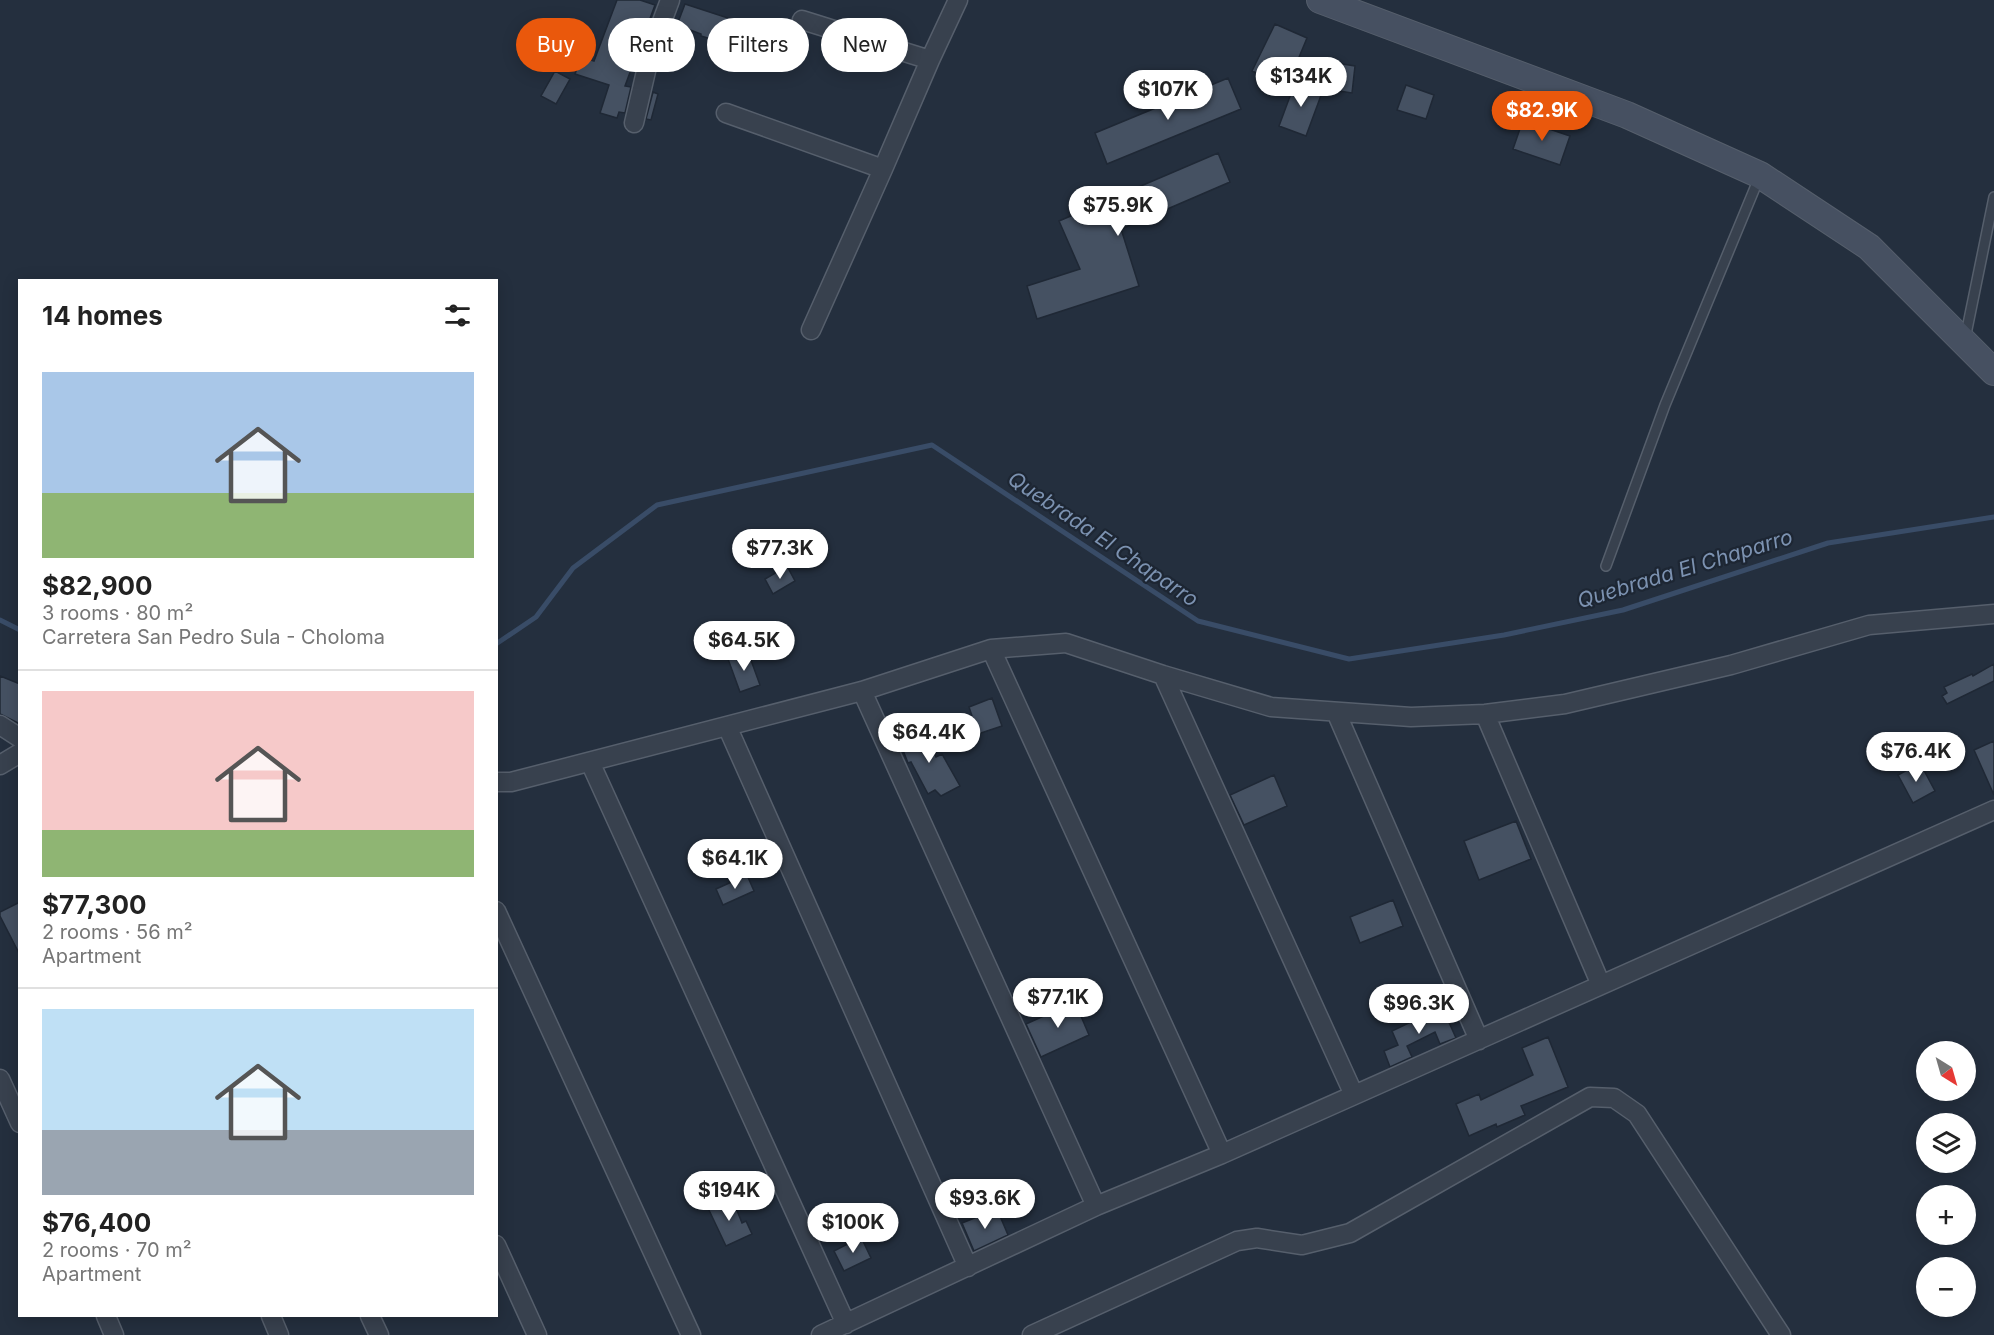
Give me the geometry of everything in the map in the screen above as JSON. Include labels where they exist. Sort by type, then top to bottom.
[{"type":"main road","points":[[1320,0],[1627,115],[1760,176],[1869,247],[1994,372]]},
{"type":"street","points":[[634,123],[650,54],[670,0]]},
{"type":"street","points":[[812,330],[958,0]]},
{"type":"street","points":[[809,22],[930,60]]},
{"type":"street","points":[[726,113],[884,169]]},
{"type":"street","points":[[498,782],[511,782],[862,692],[991,649],[1066,643],[1271,707],[1411,717],[1485,714],[1565,704],[1731,665],[1869,625],[1994,614]]},
{"type":"street","points":[[991,649],[1222,1154]]},
{"type":"street","points":[[1163,675],[1354,1095]]},
{"type":"street","points":[[862,692],[1096,1206]]},
{"type":"street","points":[[1336,712],[1479,1040]]},
{"type":"street","points":[[1485,714],[1601,985]]},
{"type":"street","points":[[0,725],[18,737]]},
{"type":"street","points":[[727,726],[968,1267]]},
{"type":"street","points":[[0,765],[18,754]]},
{"type":"street","points":[[590,762],[846,1324]]},
{"type":"street","points":[[821,1335],[1096,1206],[1222,1154],[1994,810]]},
{"type":"street","points":[[498,915],[691,1335]]},
{"type":"street","points":[[0,1079],[18,1119]]},
{"type":"street","points":[[1032,1335],[1237,1241],[1257,1238],[1302,1245],[1350,1233],[1590,1096],[1614,1098],[1636,1114],[1781,1335]]},
{"type":"street","points":[[498,1249],[537,1335]]},
{"type":"street","points":[[106,1317],[114,1335]]},
{"type":"street","points":[[271,1317],[279,1335]]},
{"type":"street","points":[[370,1317],[379,1335]]},
{"type":"lane","points":[[1606,566],[1665,405],[1760,176]]},
{"type":"lane","points":[[1965,341],[1994,197]]},
{"type":"building","points":[[617,0],[640,0],[655,5],[650,18],[610,18]]},
{"type":"building","points":[[685,4],[728,18],[707,18],[707,38],[695,32],[695,18],[680,18]]},
{"type":"building","points":[[608,24],[608,72],[630,72],[625,86],[631,87],[625,113],[619,112],[617,118],[600,113],[609,85],[575,74],[576,72],[596,72],[596,56]]},
{"type":"building","points":[[1275,24],[1307,38],[1287,86],[1252,71]]},
{"type":"building","points":[[1336,63],[1355,66],[1352,93],[1333,90]]},
{"type":"building","points":[[554,72],[570,79],[556,104],[541,96]]},
{"type":"building","points":[[1228,78],[1241,109],[1107,164],[1095,133]]},
{"type":"building","points":[[1296,80],[1323,90],[1306,136],[1279,126]]},
{"type":"building","points":[[1406,85],[1434,95],[1426,119],[1397,110]]},
{"type":"building","points":[[653,92],[658,94],[651,120],[646,119]]},
{"type":"building","points":[[1523,120],[1570,136],[1560,165],[1513,149]]},
{"type":"building","points":[[1218,153],[1230,182],[1121,229],[1139,286],[1037,319],[1027,286],[1080,269],[1059,221]]},
{"type":"building","points":[[787,566],[795,581],[773,594],[765,579]]},
{"type":"building","points":[[748,652],[760,685],[740,692],[728,659]]},
{"type":"building","points":[[1994,664],[1994,681],[1947,704],[1942,696],[1947,693],[1944,687],[1972,674],[1973,676]]},
{"type":"building","points":[[0,676],[18,683],[18,723],[0,714]]},
{"type":"building","points":[[992,698],[1002,726],[978,734],[969,707]]},
{"type":"building","points":[[925,730],[936,757],[942,754],[960,786],[941,796],[935,790],[928,794],[911,762],[908,763],[899,740]]},
{"type":"building","points":[[1994,741],[1994,795],[1974,750]]},
{"type":"building","points":[[1920,763],[1935,791],[1913,803],[1898,775]]},
{"type":"building","points":[[1274,775],[1287,806],[1244,825],[1230,795]]},
{"type":"building","points":[[1516,821],[1531,859],[1479,880],[1464,841]]},
{"type":"building","points":[[747,875],[754,891],[723,905],[716,889]]},
{"type":"building","points":[[1393,900],[1403,926],[1360,943],[1350,917]]},
{"type":"building","points":[[18,903],[18,951],[0,916],[0,912]]},
{"type":"building","points":[[1075,1002],[1089,1035],[1041,1057],[1026,1024]]},
{"type":"building","points":[[1442,1007],[1456,1038],[1440,1044],[1435,1032],[1407,1046],[1412,1057],[1390,1067],[1384,1051],[1398,1045],[1392,1031]]},
{"type":"building","points":[[1548,1037],[1568,1087],[1521,1106],[1525,1115],[1469,1136],[1456,1104],[1479,1094],[1481,1100],[1533,1075],[1522,1048]]},
{"type":"building","points":[[732,1198],[742,1223],[746,1221],[752,1234],[726,1246],[708,1208]]},
{"type":"building","points":[[997,1209],[1008,1235],[974,1251],[962,1223]]},
{"type":"building","points":[[861,1237],[871,1258],[844,1271],[834,1251]]},
{"type":"waterway","name":"Quebrada El Chaparro","points":[[498,643],[536,617],[573,568],[657,505],[932,445],[1198,621],[1349,659],[1504,635],[1623,610],[1828,543],[1994,517]]},
{"type":"waterway","name":"Quebrada El Chaparro","points":[[0,620],[18,629]]}]
